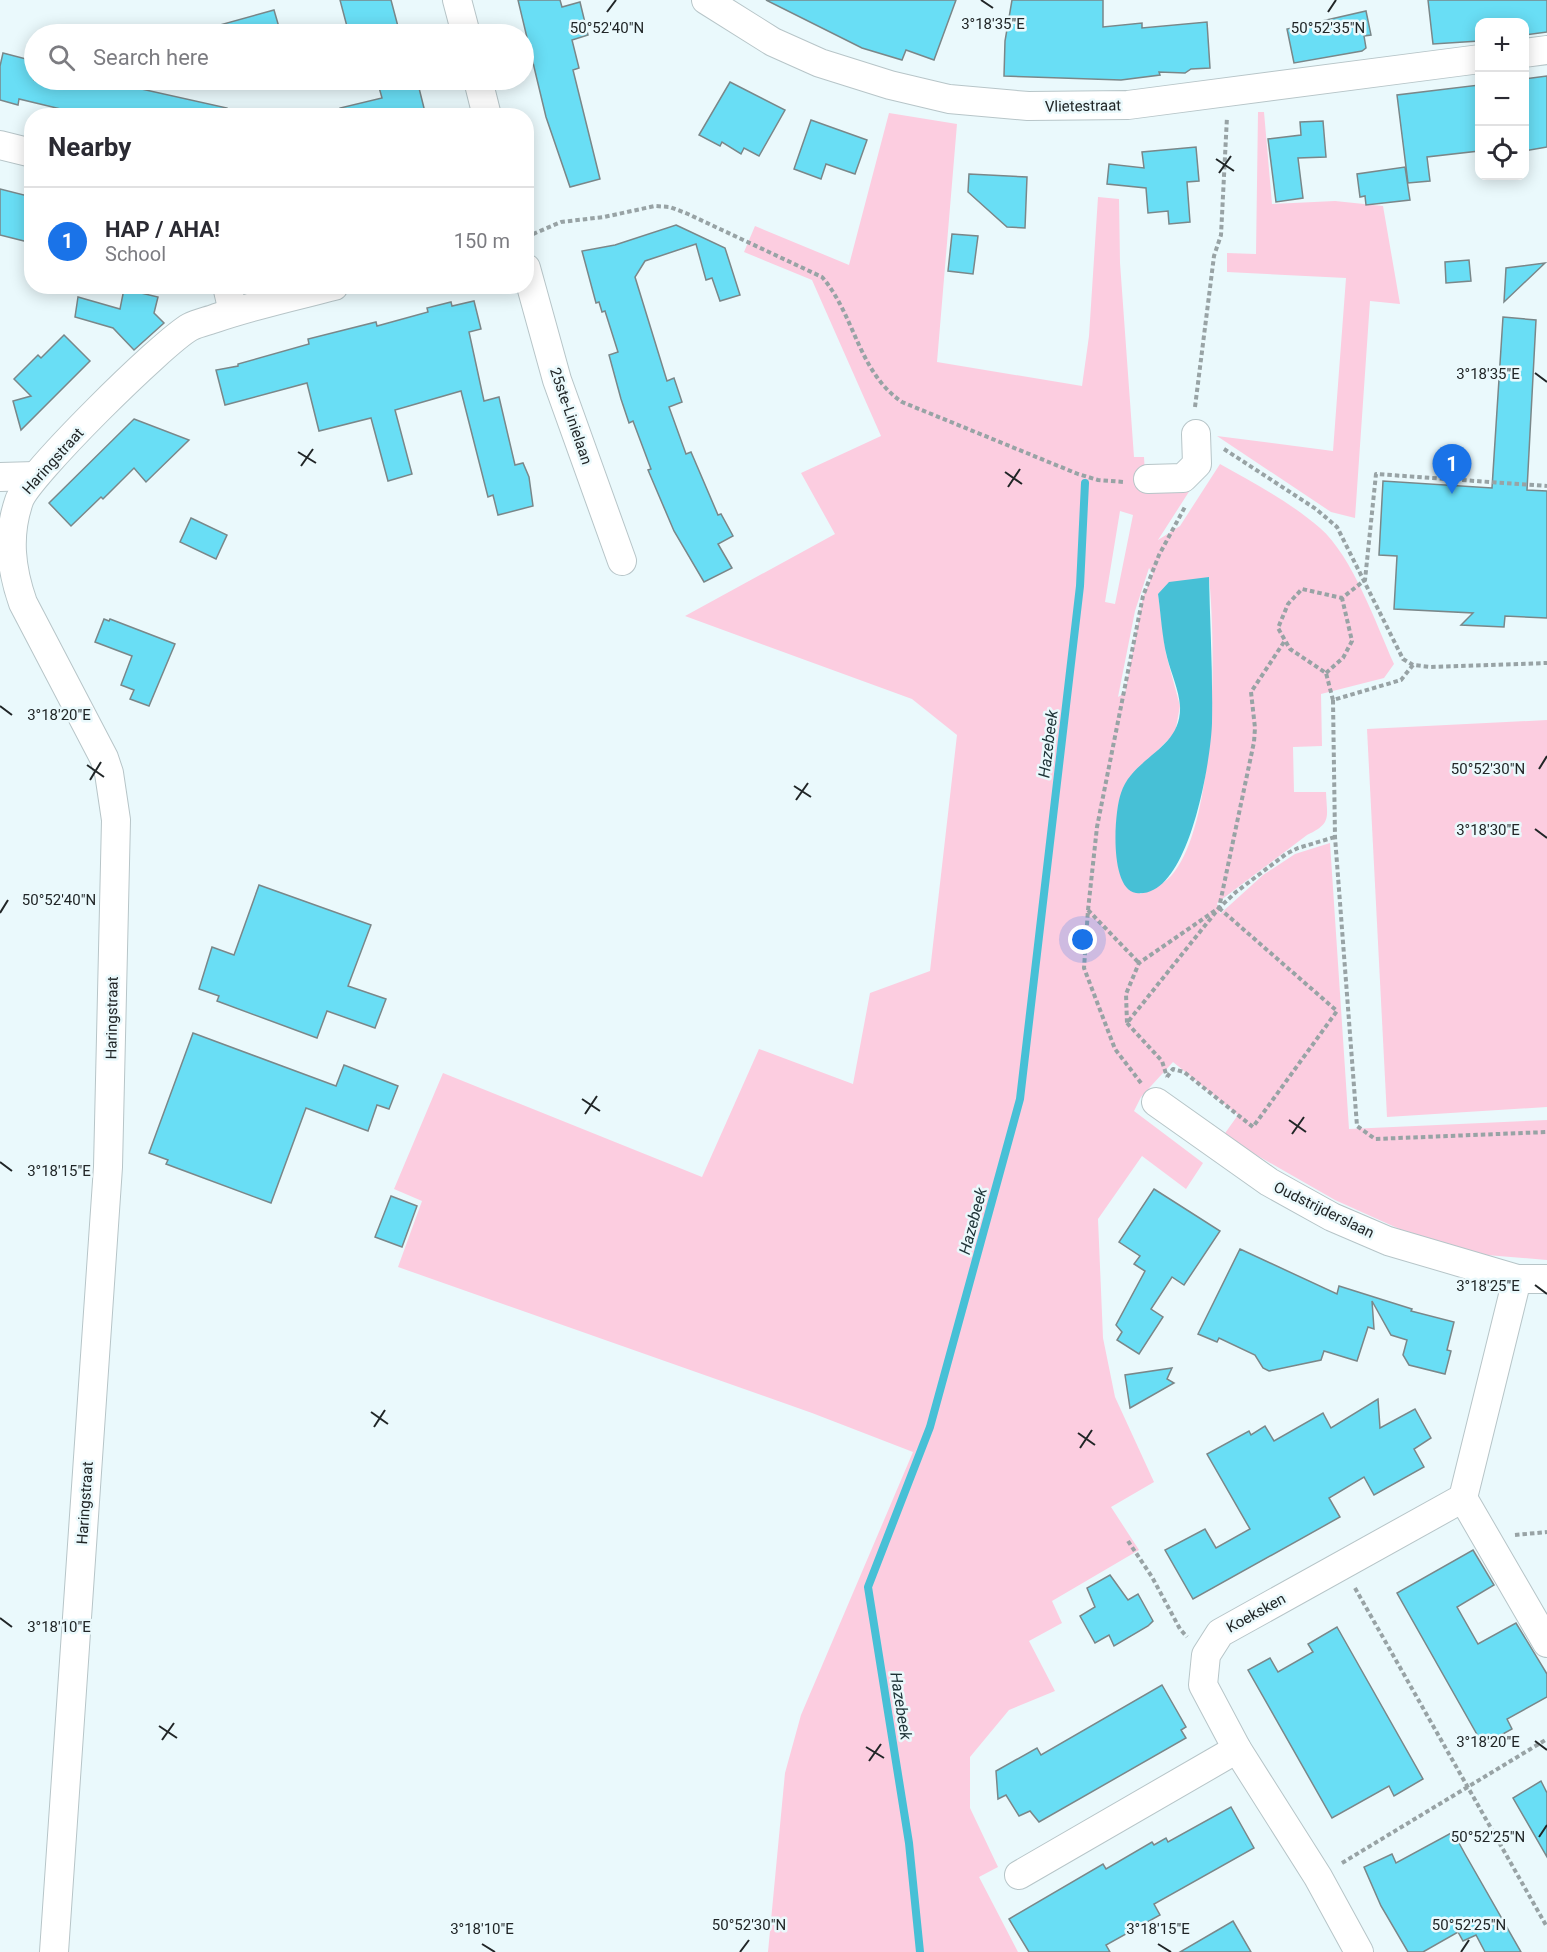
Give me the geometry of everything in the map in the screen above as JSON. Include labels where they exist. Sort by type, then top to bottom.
[{"type":"street","points":[[457,0],[463,24]]},
{"type":"street","name":"Vlietestraat","points":[[706,0],[773,42],[820,63],[890,85],[949,99],[1028,106],[1128,105],[1475,60]]},
{"type":"street","points":[[1529,52],[1547,50]]},
{"type":"street","points":[[480,90],[485,108]]},
{"type":"street","points":[[0,145],[24,151]]},
{"type":"street","name":"Haringstraat","points":[[54,1952],[108,1167],[116,820],[109,773],[104,758],[23,603],[14,577],[11,553],[13,525],[19,501],[35,476],[153,356],[230,299],[270,294]]},
{"type":"street","name":"25ste-Linielaan","points":[[533,294],[556,380],[622,561]]},
{"type":"street","points":[[1148,479],[1183,478],[1197,464],[1196,434]]},
{"type":"street","points":[[0,477],[35,476]]},
{"type":"street","name":"Oudstrijderslaan","points":[[1159,1092],[1269,1182],[1332,1217],[1388,1241],[1517,1279],[1547,1279]]},
{"type":"street","points":[[1517,1279],[1463,1498],[1547,1643]]},
{"type":"street","name":"Koeksken","points":[[1206,1655],[1220,1633],[1463,1498]]},
{"type":"street","points":[[1206,1655],[1203,1685],[1237,1749],[1318,1877],[1359,1952]]},
{"type":"street","points":[[1019,1875],[1237,1749]]},
{"type":"path","points":[[1228,93],[1221,235],[1214,256],[1203,338],[1195,407],[1196,434],[1224,449],[1308,503],[1337,527],[1365,580],[1398,653],[1413,664],[1431,667],[1547,663]]},
{"type":"path","points":[[534,234],[561,222],[604,217],[655,206],[670,207],[822,276],[836,293],[871,370],[886,391],[902,402],[1077,474],[1119,482],[1148,479]]},
{"type":"path","points":[[1217,459],[1224,449]]},
{"type":"path","points":[[1342,598],[1365,580],[1376,474],[1547,486]]},
{"type":"path","points":[[1159,1092],[1116,1049],[1084,968],[1097,827],[1143,596],[1174,526],[1191,497]]},
{"type":"path","points":[[1342,598],[1302,589],[1288,604],[1278,628],[1290,650],[1326,673],[1333,700],[1335,837],[1357,1126],[1375,1139],[1547,1132]]},
{"type":"path","points":[[1326,673],[1343,658],[1352,641],[1342,598]]},
{"type":"path","points":[[1159,1092],[1162,1061],[1127,1023],[1126,994],[1139,963],[1219,908],[1254,742],[1255,728],[1251,692],[1284,642]]},
{"type":"path","points":[[1333,700],[1401,680],[1413,664]]},
{"type":"path","points":[[1127,1023],[1219,908],[1236,892],[1286,854],[1335,837]]},
{"type":"path","points":[[1159,1092],[1173,1069],[1184,1072],[1253,1127],[1337,1011],[1219,908]]},
{"type":"path","points":[[1088,910],[1139,963]]},
{"type":"path","points":[[1128,1540],[1152,1577],[1180,1629],[1206,1655]]},
{"type":"path","points":[[1341,1565],[1547,1927]]},
{"type":"path","points":[[1318,1877],[1547,1739]]},
{"type":"shaded area","points":[[1258,112],[1264,112],[1272,204],[1335,201],[1383,206],[1400,304],[1370,301],[1355,518],[1331,512],[1217,436],[1333,451],[1346,278],[1227,272],[1227,253],[1256,254]]},
{"type":"shaded area","points":[[889,113],[957,124],[937,362],[1082,386],[1089,336],[1098,197],[1119,199],[1120,263],[1134,457],[1144,457],[1146,492],[1192,487],[1158,540],[1180,526],[1220,464],[1272,493],[1320,528],[1332,541],[1363,592],[1394,664],[1384,678],[1321,694],[1322,746],[1293,747],[1294,792],[1326,792],[1326,819],[1321,827],[1307,835],[1217,903],[1220,914],[1263,875],[1295,854],[1330,843],[1349,1129],[1547,1120],[1547,1260],[1462,1253],[1406,1232],[1335,1200],[1223,1136],[1238,1115],[1173,1062],[1141,1097],[1134,1111],[1203,1163],[1186,1189],[1142,1156],[1098,1219],[1103,1338],[1115,1397],[1154,1482],[1111,1507],[1139,1550],[1052,1601],[1062,1623],[1029,1641],[1055,1691],[1009,1710],[970,1757],[970,1808],[998,1867],[979,1877],[1018,1952],[768,1952],[785,1773],[801,1715],[913,1452],[812,1413],[398,1267],[422,1201],[394,1189],[443,1073],[702,1177],[759,1049],[853,1084],[870,993],[930,971],[957,735],[912,699],[685,616],[835,534],[801,473],[881,436],[812,280],[744,252],[755,226],[849,265]],"holes":[[[1120,511],[1133,515],[1115,604],[1105,602]],[[1149,568],[1153,574],[1143,597],[1125,693],[1118,697],[1135,611]],[[1209,577],[1212,645],[1210,732],[1205,777],[1197,817],[1186,851],[1171,876],[1140,894],[1158,750],[1175,733],[1180,706],[1166,654],[1158,594]]]},
{"type":"shaded area","points":[[1547,720],[1547,1107],[1387,1117],[1367,729]]},
{"type":"water","points":[[1209,577],[1212,723],[1201,795],[1194,824],[1183,852],[1170,875],[1154,889],[1136,893],[1127,888],[1121,878],[1118,865],[1116,832],[1121,793],[1127,780],[1165,743],[1179,721],[1180,706],[1165,649],[1158,594],[1169,582]]},
{"type":"building","points":[[340,0],[391,0],[397,24],[346,24]]},
{"type":"building","points":[[518,0],[560,0],[562,7],[580,2],[588,35],[572,40],[579,68],[573,70],[600,179],[570,187],[546,117],[534,67],[534,24],[524,24]]},
{"type":"building","points":[[766,0],[956,0],[934,60],[906,50],[902,60],[862,48]]},
{"type":"building","points":[[1012,0],[1103,0],[1103,27],[1142,23],[1142,28],[1207,22],[1210,68],[1191,69],[1185,73],[1159,72],[1160,75],[1121,80],[1004,76],[1005,41]]},
{"type":"building","points":[[1428,0],[1547,0],[1547,32],[1529,34],[1529,18],[1475,18],[1475,41],[1433,44]]},
{"type":"building","points":[[274,10],[278,24],[223,24]]},
{"type":"building","points":[[1366,11],[1371,35],[1364,36],[1366,48],[1362,51],[1294,63],[1287,29]]},
{"type":"building","points":[[3,53],[24,58],[24,90],[146,90],[227,108],[57,108],[19,99],[18,105],[0,100],[0,66]]},
{"type":"building","points":[[1547,76],[1547,147],[1529,150],[1529,126],[1529,78]]},
{"type":"building","points":[[730,82],[785,110],[759,156],[744,148],[741,154],[722,142],[720,146],[699,135]]},
{"type":"building","points":[[1475,85],[1475,151],[1427,157],[1430,181],[1408,183],[1397,95]]},
{"type":"building","points":[[380,90],[420,90],[424,108],[340,108],[382,98]]},
{"type":"building","points":[[811,120],[867,140],[855,174],[826,164],[821,179],[794,169]]},
{"type":"building","points":[[1323,121],[1326,157],[1298,158],[1303,198],[1276,202],[1268,139],[1301,135],[1300,122]]},
{"type":"building","points":[[1196,147],[1199,181],[1187,182],[1190,222],[1169,224],[1168,211],[1148,213],[1146,188],[1107,184],[1109,164],[1144,168],[1142,152]]},
{"type":"building","points":[[1405,167],[1410,200],[1366,205],[1365,196],[1360,197],[1357,174]]},
{"type":"building","points":[[969,174],[1027,177],[1025,228],[1007,227],[968,192]]},
{"type":"building","points":[[0,189],[24,195],[24,241],[0,235]]},
{"type":"building","points":[[676,225],[725,248],[740,295],[720,301],[712,278],[706,280],[696,244],[645,261],[635,277],[667,381],[674,378],[682,402],[669,407],[686,454],[691,452],[718,515],[721,514],[733,536],[718,544],[732,568],[704,582],[674,531],[648,470],[651,469],[633,421],[629,423],[609,355],[618,352],[605,311],[602,312],[599,302],[596,303],[582,251],[615,245]]},
{"type":"building","points":[[952,234],[978,236],[973,274],[948,271]]},
{"type":"building","points":[[1469,260],[1471,281],[1446,283],[1445,262]]},
{"type":"building","points":[[1545,263],[1504,302],[1506,268]]},
{"type":"building","points":[[123,294],[145,294],[158,297],[154,313],[164,323],[134,350],[113,328],[75,317],[78,297],[120,309]]},
{"type":"building","points":[[474,301],[481,329],[469,332],[484,401],[499,397],[515,465],[523,463],[529,477],[533,506],[498,515],[493,495],[488,497],[461,391],[395,410],[412,474],[388,481],[371,418],[319,431],[307,383],[225,405],[216,370],[238,366],[238,364],[309,344],[308,339],[376,322],[377,326],[428,312],[427,308],[451,302],[452,306]]},
{"type":"building","points":[[1503,317],[1536,320],[1527,490],[1547,491],[1547,618],[1505,616],[1504,627],[1461,625],[1473,613],[1394,609],[1397,556],[1379,555],[1383,481],[1492,488]]},
{"type":"building","points":[[64,335],[90,361],[21,430],[13,401],[31,396],[14,379],[38,355],[41,358]]},
{"type":"building","points":[[134,419],[189,440],[146,482],[134,468],[103,499],[101,497],[71,526],[49,503]]},
{"type":"building","points":[[191,518],[227,535],[216,559],[180,542]]},
{"type":"building","points":[[104,619],[109,621],[110,619],[175,644],[149,706],[130,699],[134,690],[121,685],[132,656],[95,642]]},
{"type":"building","points":[[259,885],[371,925],[348,986],[386,999],[375,1028],[327,1011],[317,1038],[217,1001],[219,996],[199,989],[212,947],[234,955]]},
{"type":"building","points":[[193,1033],[336,1086],[344,1065],[398,1086],[389,1109],[377,1105],[368,1131],[306,1108],[271,1203],[166,1164],[168,1160],[149,1153]]},
{"type":"building","points":[[1154,1189],[1220,1231],[1184,1285],[1172,1277],[1151,1309],[1163,1317],[1139,1354],[1117,1340],[1122,1332],[1116,1325],[1145,1271],[1134,1264],[1140,1256],[1119,1242]]},
{"type":"building","points":[[391,1196],[417,1206],[402,1247],[375,1237]]},
{"type":"building","points":[[1240,1249],[1337,1294],[1339,1286],[1412,1309],[1411,1311],[1454,1322],[1447,1350],[1451,1351],[1445,1374],[1409,1365],[1403,1355],[1407,1340],[1391,1335],[1372,1301],[1374,1329],[1368,1327],[1357,1361],[1324,1351],[1321,1360],[1269,1371],[1263,1368],[1255,1355],[1219,1338],[1217,1342],[1198,1334]]},
{"type":"building","points":[[1172,1368],[1167,1379],[1174,1383],[1130,1408],[1125,1375]]},
{"type":"building","points":[[1378,1399],[1380,1428],[1415,1409],[1431,1438],[1414,1449],[1424,1467],[1374,1495],[1364,1477],[1329,1498],[1340,1517],[1193,1599],[1165,1550],[1205,1529],[1216,1548],[1250,1529],[1207,1454],[1249,1431],[1251,1435],[1265,1426],[1274,1441],[1323,1413],[1331,1428]]},
{"type":"building","points":[[1473,1550],[1494,1585],[1457,1607],[1478,1644],[1516,1623],[1547,1674],[1547,1697],[1507,1719],[1512,1729],[1483,1745],[1397,1593]]},
{"type":"building","points":[[1110,1575],[1128,1600],[1138,1594],[1153,1621],[1114,1646],[1109,1635],[1095,1643],[1080,1616],[1095,1607],[1087,1588]]},
{"type":"building","points":[[1337,1627],[1423,1779],[1394,1796],[1389,1786],[1332,1818],[1248,1670],[1270,1658],[1278,1672],[1313,1652],[1308,1644]]},
{"type":"building","points":[[1162,1685],[1186,1727],[1181,1730],[1186,1738],[1039,1822],[1030,1811],[1019,1816],[1006,1795],[998,1799],[996,1771],[1037,1748],[1041,1755]]},
{"type":"building","points":[[1541,1781],[1547,1793],[1547,1857],[1513,1798]]},
{"type":"building","points":[[1231,1807],[1254,1848],[1154,1904],[1160,1915],[1106,1945],[1110,1952],[1029,1952],[1009,1919],[1103,1864],[1106,1869],[1152,1842],[1154,1845],[1166,1838],[1168,1842]]},
{"type":"building","points":[[1453,1832],[1521,1952],[1485,1952],[1476,1935],[1463,1941],[1458,1932],[1423,1952],[1408,1952],[1381,1906],[1364,1867],[1392,1854],[1396,1863]]},
{"type":"building","points":[[1233,1921],[1251,1952],[1180,1952],[1223,1927]]},
{"type":"waterway","name":"Hazebeek","points":[[920,1952],[909,1843],[868,1587],[930,1427],[1020,1099],[1080,586],[1085,483]]},
{"type":"place","name":"HAP / AHA!","points":[[1452,494]]}]
